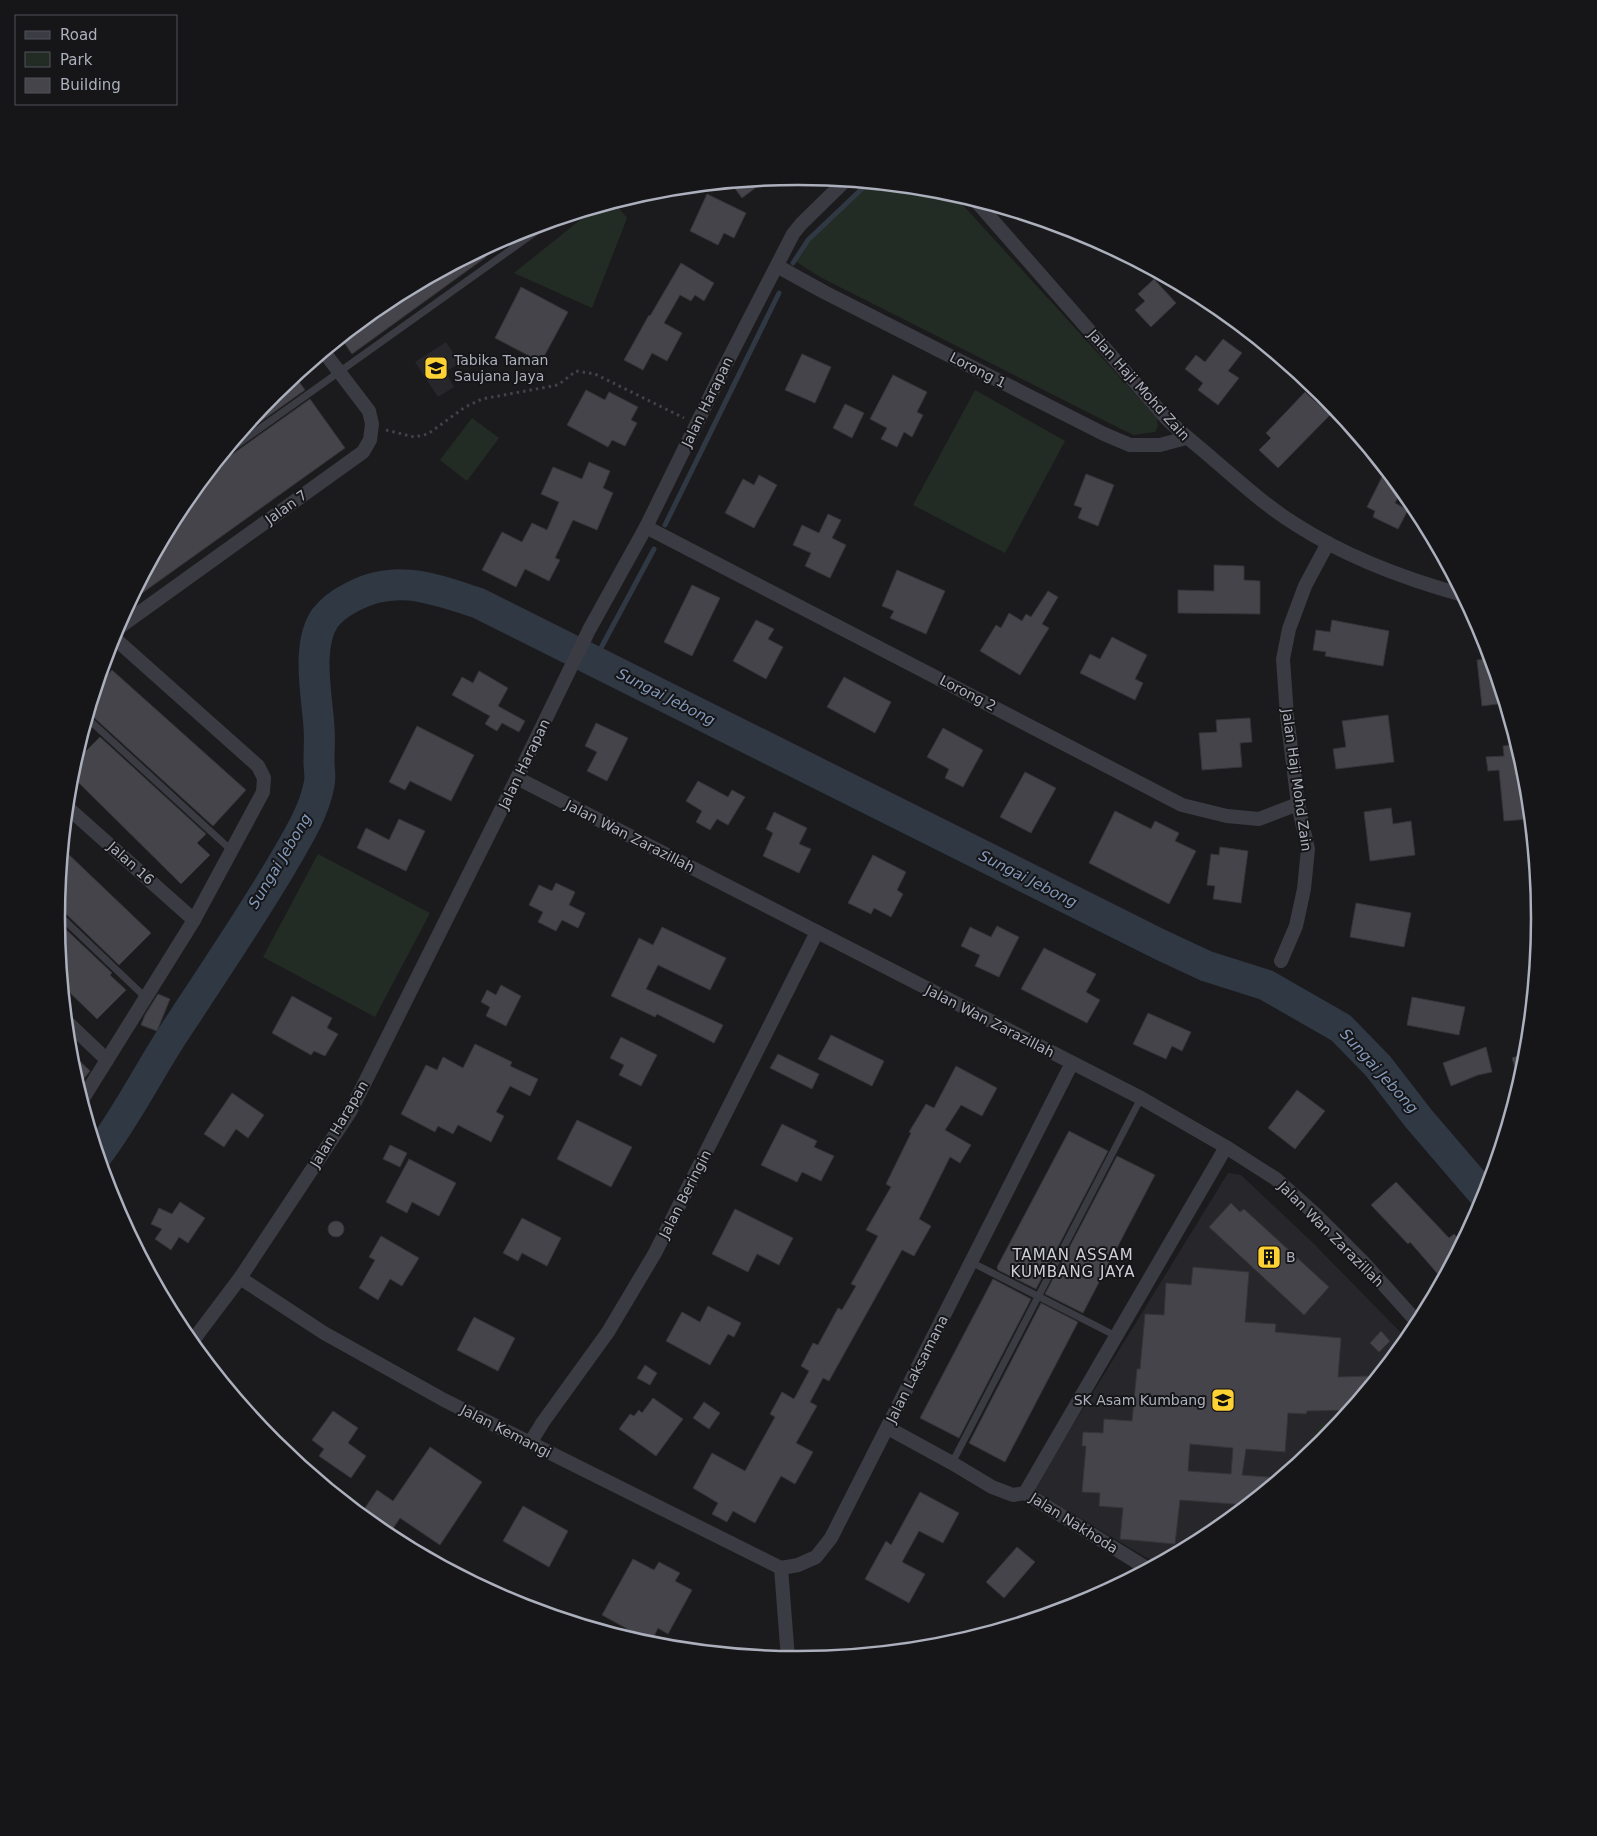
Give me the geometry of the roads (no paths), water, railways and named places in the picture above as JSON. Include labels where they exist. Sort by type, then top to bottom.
[{"type":"street","name":"Jalan Harapan","points":[[196,1336],[240,1278],[350,1112],[589,630],[646,526],[777,266],[801,224],[840,186]]},
{"type":"street","name":"Jalan Haji Mohd Zain","points":[[982,208],[1159,410],[1186,438],[1272,508],[1294,524],[1357,558],[1413,580],[1455,593]]},
{"type":"street","name":"Lorong 1","points":[[777,266],[824,292],[1104,434],[1130,445],[1160,445],[1186,438]]},
{"type":"street","points":[[327,357],[338,372]]},
{"type":"street","name":"Jalan 7","points":[[129,620],[363,452],[370,440],[372,424],[369,411],[338,372]]},
{"type":"street","name":"Lorong 2","points":[[646,526],[1182,806],[1227,816],[1259,819],[1298,804]]},
{"type":"street","name":"Jalan Haji Mohd Zain","points":[[1281,961],[1296,926],[1304,889],[1308,849],[1298,804],[1287,716],[1283,659],[1289,629],[1305,586],[1328,543]]},
{"type":"street","points":[[86,1093],[194,920],[263,792],[264,778],[258,766],[119,642]]},
{"type":"street","name":"Jalan Wan Zarazillah","points":[[517,778],[1140,1098],[1226,1147],[1276,1180],[1301,1202],[1364,1263],[1413,1318]]},
{"type":"street","name":"Jalan 16","points":[[73,812],[194,920]]},
{"type":"street","name":"Jalan Beringin","points":[[530,1443],[608,1332],[655,1253],[817,932]]},
{"type":"street","points":[[73,1028],[107,1060]]},
{"type":"street","name":"Jalan Laksamana","points":[[781,1568],[798,1565],[816,1557],[831,1538],[1072,1063]]},
{"type":"street","points":[[888,1428],[992,1487],[1013,1495],[1025,1493],[1226,1147]]},
{"type":"street","name":"Jalan Kemangi","points":[[240,1278],[352,1350],[444,1400],[781,1568]]},
{"type":"street","name":"Jalan Nakhoda","points":[[1025,1493],[1142,1565]]},
{"type":"street","points":[[781,1568],[787,1651]]},
{"type":"lane","points":[[240,442],[531,235]]},
{"type":"lane","points":[[92,722],[231,850]]},
{"type":"lane","points":[[65,921],[145,997]]},
{"type":"lane","points":[[952,1463],[1140,1098]]},
{"type":"lane","points":[[971,1262],[1116,1336]]},
{"type":"waterway","points":[[793,263],[808,240],[863,188]]},
{"type":"waterway","points":[[665,525],[779,293]]},
{"type":"waterway","points":[[594,661],[654,549]]},
{"type":"waterway","name":"Sungai Jebong","points":[[102,1148],[267,889],[308,818],[316,796],[320,776],[319,731],[314,671],[314,656],[319,629],[325,618],[337,606],[352,597],[368,590],[400,585],[430,589],[478,603],[1159,944],[1206,966],[1266,985],[1341,1028],[1378,1066],[1419,1119],[1480,1190]]},
{"type":"place","name":"Tabika Taman Saujana Jaya","points":[[436,368]]},
{"type":"place","name":"B","points":[[1269,1257]]},
{"type":"place","name":"SK Asam Kumbang","points":[[1223,1400]]},
{"type":"district","name":"TAMAN ASSAM KUMBANG JAYA","points":[[1073,1264]]}]
